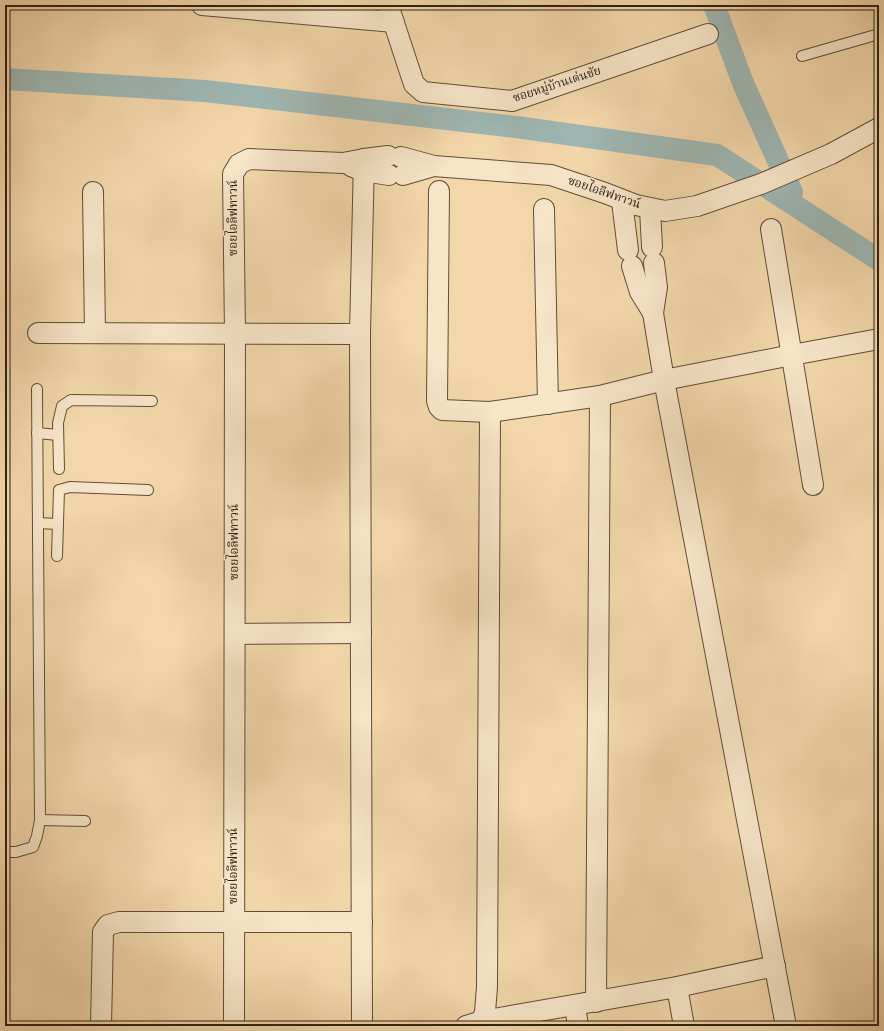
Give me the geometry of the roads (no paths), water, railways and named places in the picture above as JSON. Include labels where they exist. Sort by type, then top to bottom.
[{"type":"street","points":[[202,5],[390,9]]},
{"type":"street","name":"ซอยหมู่บ้านเด่นชัย","points":[[390,9],[414,84],[424,92],[512,101],[708,34]]},
{"type":"street","name":"ซอยไอลีฟทาวน์","points":[[234,1026],[234,174],[239,164],[249,159],[364,165],[434,166],[551,174],[605,193],[622,201],[665,211],[697,206],[761,184],[831,154],[879,128]]},
{"type":"street","points":[[362,1026],[360,334],[364,165]]},
{"type":"street","points":[[439,191],[437,402],[442,410],[490,412],[600,396],[664,380],[879,339]]},
{"type":"street","points":[[93,192],[94,333]]},
{"type":"street","points":[[622,201],[630,258],[640,292],[653,312]]},
{"type":"street","points":[[650,208],[657,287],[653,312],[664,380],[786,1026]]},
{"type":"street","points":[[544,209],[548,404]]},
{"type":"street","points":[[771,229],[813,485]]},
{"type":"street","points":[[38,333],[360,334]]},
{"type":"street","points":[[596,1002],[600,396]]},
{"type":"street","points":[[476,1024],[485,1012],[487,987],[490,412]]},
{"type":"street","points":[[235,634],[361,633]]},
{"type":"street","points":[[101,1026],[103,932],[108,925],[119,922],[362,922]]},
{"type":"street","points":[[476,1024],[677,987],[775,966]]},
{"type":"street","points":[[677,987],[684,1026]]},
{"type":"street","points":[[574,1006],[578,1026]]},
{"type":"lane","points":[[802,56],[879,34]]},
{"type":"lane","points":[[5,852],[16,852],[32,846],[37,836],[40,820],[37,389]]},
{"type":"lane","points":[[59,469],[58,423],[62,406],[71,400],[152,401]]},
{"type":"lane","points":[[37,433],[58,435]]},
{"type":"lane","points":[[57,556],[59,490],[70,487],[148,490]]},
{"type":"lane","points":[[38,523],[57,524]]},
{"type":"lane","points":[[40,820],[85,821]]},
{"type":"waterway","points":[[714,5],[743,83],[792,192]]},
{"type":"waterway","points":[[5,79],[205,91],[516,127],[717,155],[879,260]]}]
